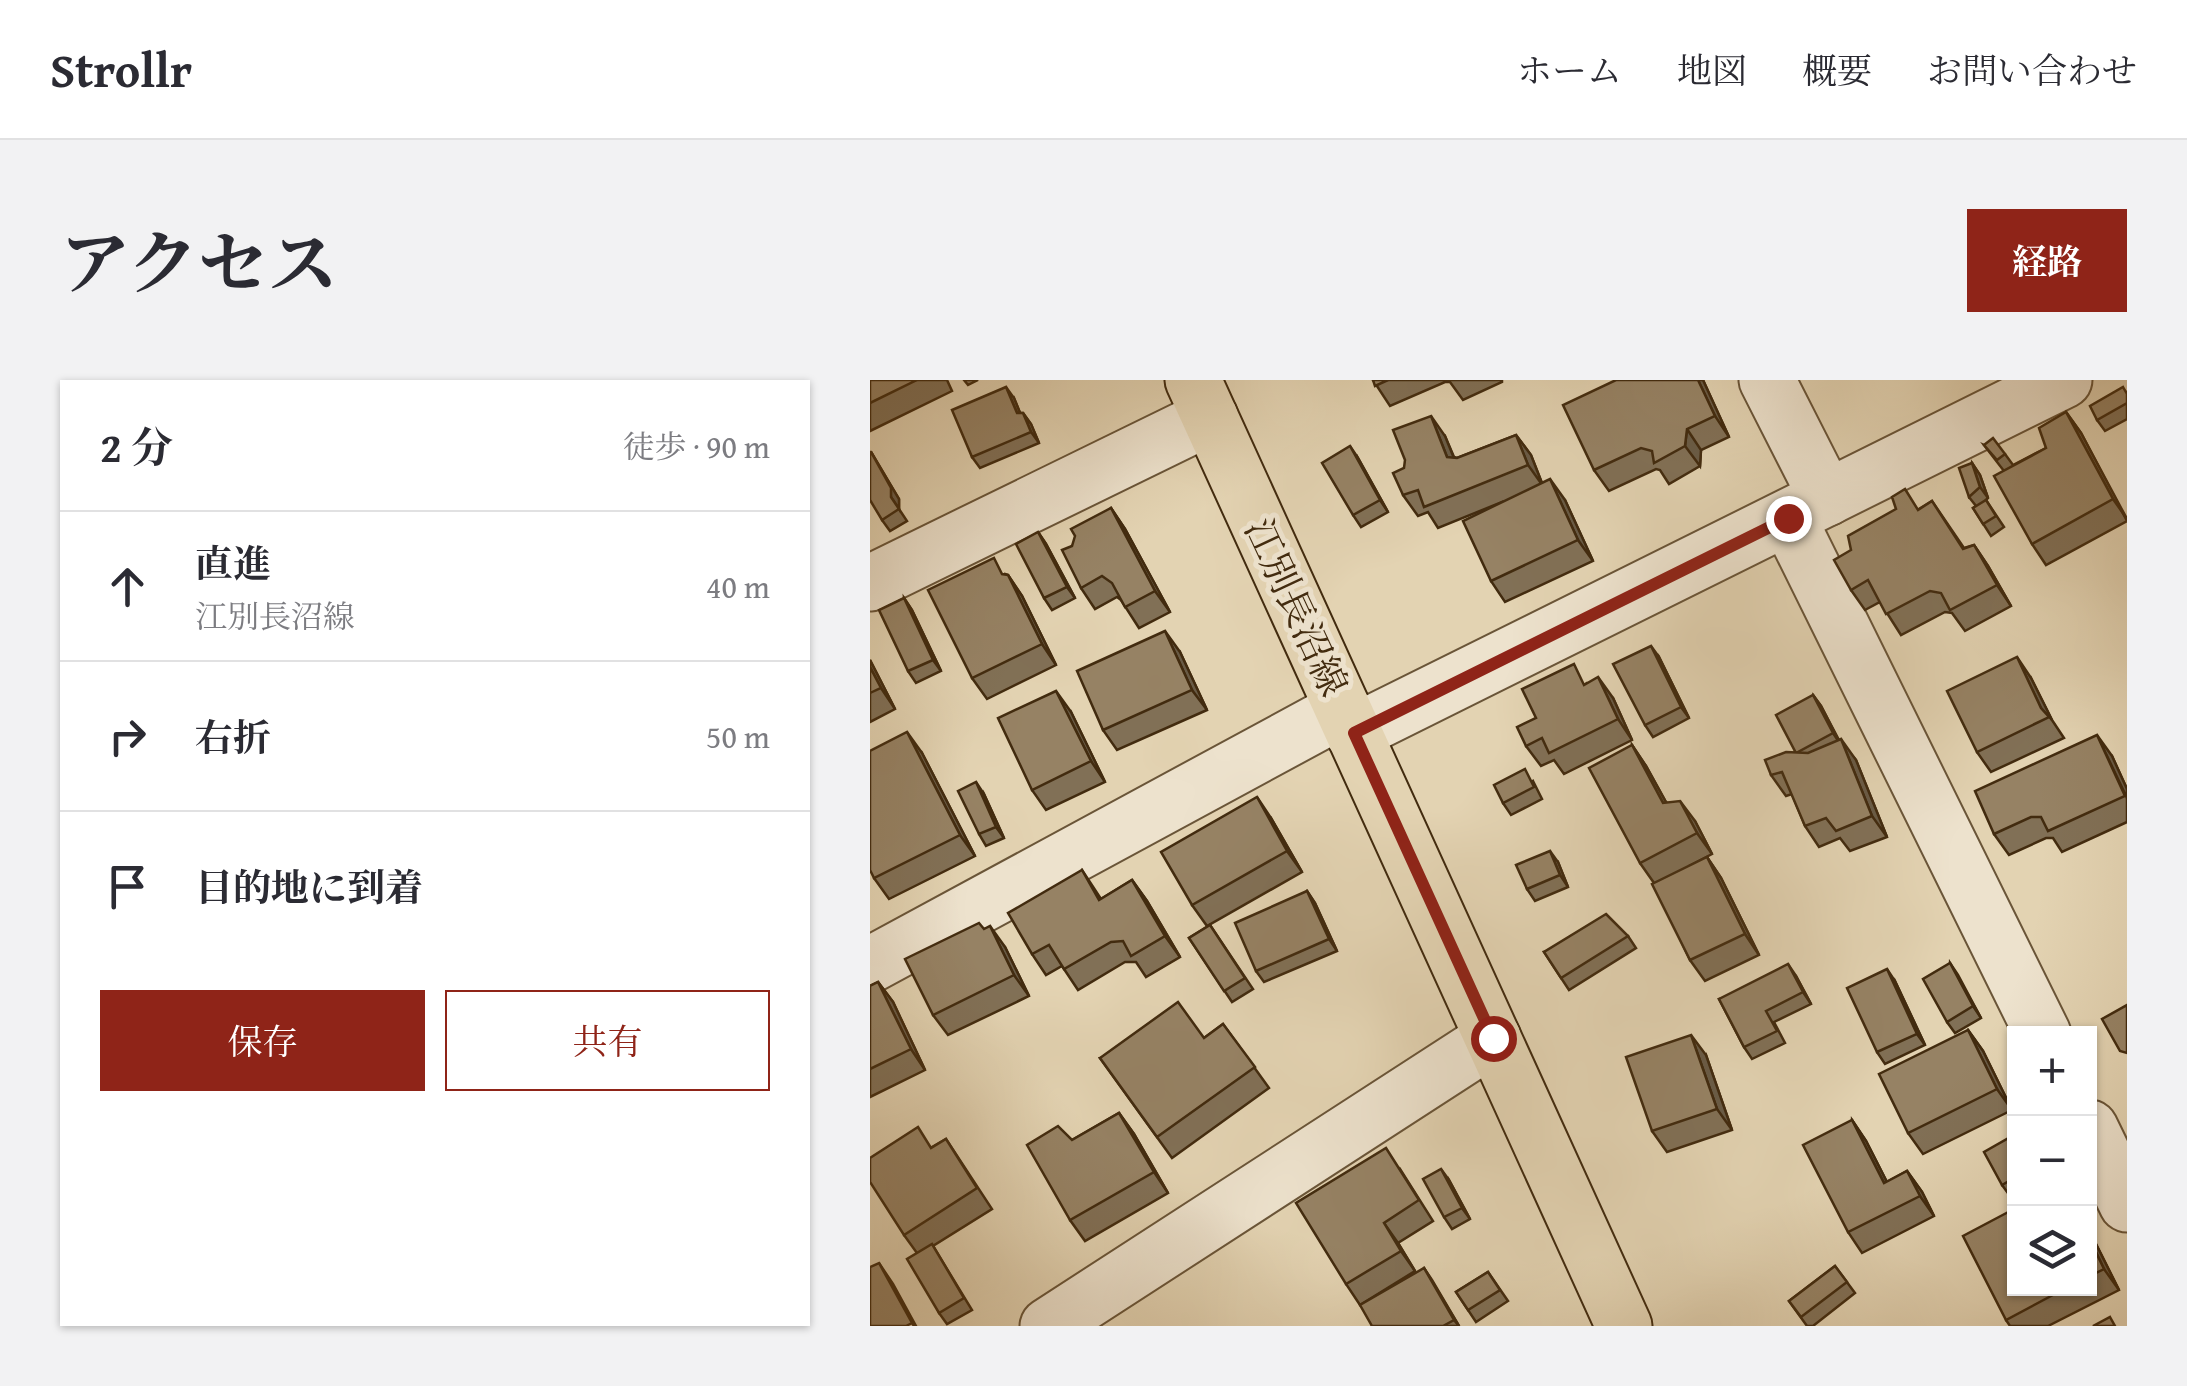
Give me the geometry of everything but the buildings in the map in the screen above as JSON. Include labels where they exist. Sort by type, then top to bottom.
[{"type":"main road","name":"江別長沼線","points":[[1201,398],[1624,1326]]},
{"type":"street","points":[[1767,380],[1807,508],[2039,1026]]},
{"type":"street","points":[[870,965],[1348,721],[1807,508],[2064,380]]},
{"type":"street","points":[[870,583],[1201,398]]},
{"type":"street","points":[[1048,1326],[1493,1038]]},
{"type":"street","points":[[2097,1142],[2127,1204]]},
{"type":"route","points":[[1493,1038],[1354,733],[1788,518]]}]
